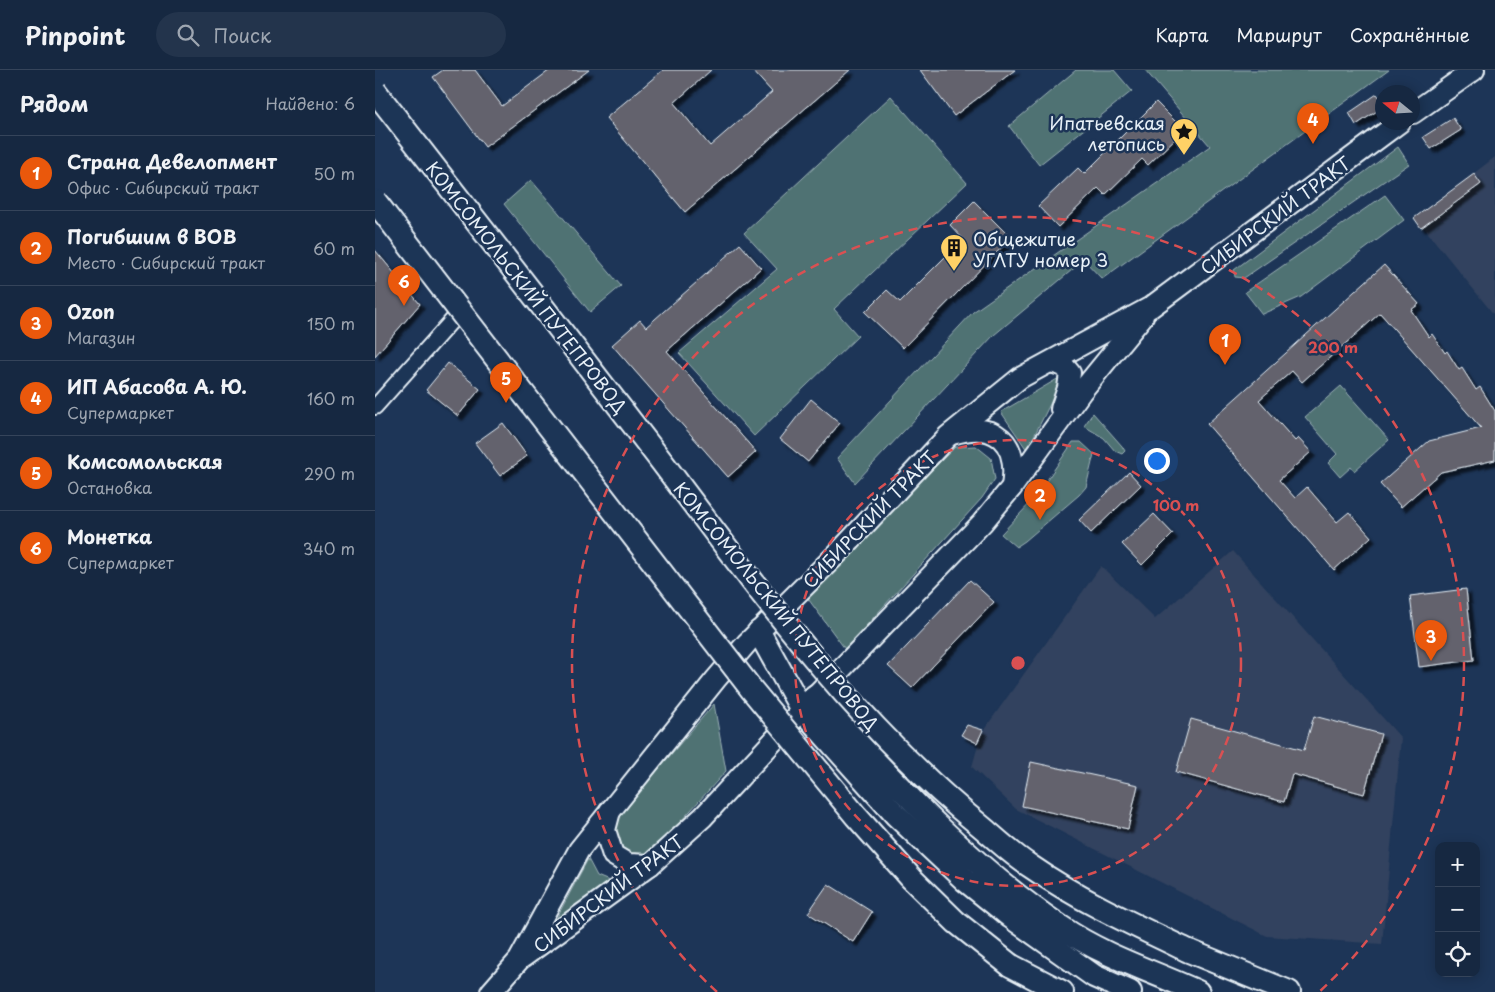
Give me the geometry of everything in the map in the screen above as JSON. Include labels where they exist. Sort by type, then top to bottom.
[{"type":"main road","points":[[1420,108],[1474,70]]},
{"type":"main road","name":"КОМСОМОЛЬСКИЙ ПУТЕПРОВОД","points":[[375,91],[569,340],[719,537],[861,714],[909,764],[956,806],[1029,865],[1090,903],[1189,951],[1289,992]]},
{"type":"main road","name":"СИБИРСКИЙ ТРАКТ","points":[[491,992],[519,960],[579,850],[716,679],[948,436],[1020,378],[1151,307],[1388,130]]},
{"type":"main road","points":[[375,201],[752,690],[856,816],[912,879],[956,922],[1010,965],[1062,992]]},
{"type":"main road","name":"СИБИРСКИЙ ТРАКТ","points":[[519,960],[650,865],[695,825],[808,703],[982,523],[1012,487],[1056,425],[1151,307]]},
{"type":"main road","points":[[1051,362],[1063,366],[1070,373],[1068,388],[1056,425]]},
{"type":"main road","points":[[948,436],[969,429],[983,429],[1005,442],[1012,453],[1014,464],[1012,487]]},
{"type":"main road","name":"КОМСОМОЛЬСКИЙ ПУТЕПРОВОД","points":[[759,632],[808,703]]},
{"type":"main road","points":[[808,703],[896,815],[965,880],[1011,917],[1094,976],[1130,992]]},
{"type":"main road","points":[[808,703],[935,824],[1011,891],[1062,928],[1116,958],[1198,992]]},
{"type":"main road","points":[[611,810],[605,830],[613,854],[628,864],[650,865]]},
{"type":"street","points":[[375,407],[456,316]]},
{"type":"shaded area","points":[[1495,157],[1495,316],[1416,218]]},
{"type":"shaded area","points":[[1233,551],[1401,738],[1382,944],[1267,936],[1016,809],[972,767],[981,734],[1101,566],[1155,619]]},
{"type":"green space","points":[[1076,70],[1114,70],[1132,91],[1039,165],[1009,126]]},
{"type":"green space","points":[[1145,70],[1389,70],[1102,279],[1084,260],[994,335],[855,483],[837,458],[973,312],[1210,146]]},
{"type":"green space","points":[[891,96],[967,183],[834,309],[858,336],[754,436],[679,353],[777,269],[744,233]]},
{"type":"green space","points":[[1398,147],[1409,164],[1244,278],[1235,277],[1234,270]]},
{"type":"green space","points":[[531,180],[621,286],[590,312],[504,204]]},
{"type":"green space","points":[[1385,195],[1404,220],[1301,297],[1262,314],[1245,292]]},
{"type":"green space","points":[[1059,378],[1061,382],[1027,450],[1001,412]]},
{"type":"green space","points":[[1341,386],[1389,440],[1354,471],[1351,467],[1340,477],[1328,463],[1337,454],[1305,417]]},
{"type":"green space","points":[[1093,413],[1122,446],[1125,451],[1122,454],[1115,451],[1104,438],[1084,426]]},
{"type":"green space","points":[[1073,442],[1081,442],[1094,454],[1086,487],[1079,495],[1016,547],[1001,534],[1034,499]]},
{"type":"green space","points":[[976,446],[991,458],[995,479],[982,498],[845,649],[806,596],[955,447]]},
{"type":"green space","points":[[714,704],[726,771],[655,850],[637,857],[618,846],[614,829],[620,814]]},
{"type":"green space","points":[[588,859],[597,876],[614,883],[556,919]]},
{"type":"building","points":[[443,70],[475,70],[502,106],[550,70],[589,70],[485,147],[433,77]]},
{"type":"building","points":[[663,70],[711,70],[674,103],[710,146],[772,92],[752,70],[850,70],[685,212],[606,118]]},
{"type":"building","points":[[920,70],[1015,70],[954,116]]},
{"type":"building","points":[[1375,95],[1375,112],[1356,125],[1349,113]]},
{"type":"building","points":[[1156,102],[1184,130],[1148,165],[1142,159],[1105,195],[1098,188],[1058,227],[1038,206],[1078,168],[1084,174]]},
{"type":"building","points":[[1453,118],[1461,130],[1431,149],[1423,137]]},
{"type":"building","points":[[1474,174],[1481,184],[1421,228],[1414,218]]},
{"type":"building","name":"Общежитие УГЛТУ номер 3","points":[[974,201],[1011,238],[903,348],[865,312],[887,290],[900,302],[963,239],[950,225]]},
{"type":"building","points":[[740,244],[761,268],[667,351],[756,452],[728,477],[612,345],[640,320],[646,327]]},
{"type":"building","points":[[375,250],[420,304],[375,356]]},
{"type":"building","points":[[1384,265],[1419,304],[1411,310],[1429,337],[1432,334],[1445,353],[1447,351],[1459,370],[1462,368],[1476,390],[1480,387],[1495,411],[1495,460],[1441,472],[1401,507],[1380,484],[1429,441],[1481,428],[1380,313],[1302,382],[1292,371],[1259,400],[1295,441],[1298,438],[1311,452],[1279,480],[1295,498],[1307,487],[1337,522],[1349,512],[1371,537],[1334,570],[1207,424]]},
{"type":"building","points":[[448,363],[480,389],[458,416],[426,390]]},
{"type":"building","points":[[811,399],[840,423],[808,462],[780,439]]},
{"type":"building","points":[[503,423],[527,456],[500,476],[475,443]]},
{"type":"building","points":[[1129,472],[1141,485],[1091,533],[1079,520]]},
{"type":"building","points":[[1154,514],[1173,534],[1142,565],[1122,544]]},
{"type":"building","points":[[970,580],[994,602],[912,688],[888,666]]},
{"type":"building","points":[[1466,589],[1474,660],[1419,667],[1410,596]]},
{"type":"building","points":[[1314,716],[1381,734],[1364,794],[1292,774],[1284,802],[1176,772],[1191,719],[1304,750]]},
{"type":"building","points":[[967,725],[983,730],[977,743],[961,735]]},
{"type":"building","points":[[1031,762],[1138,785],[1128,829],[1022,806]]},
{"type":"building","points":[[828,884],[872,912],[853,942],[808,913]]},
{"type":"place","name":"ИП Абасова А. Ю.","points":[[1313,144]]},
{"type":"place","name":"Ипатьевская летопись","points":[[1184,156]]},
{"type":"place","name":"Общежитие УГЛТУ номер 3","points":[[954,272]]},
{"type":"place","name":"Монетка","points":[[404,306]]},
{"type":"place","name":"Страна Девелопмент","points":[[1225,365]]},
{"type":"place","name":"Комсомольская","points":[[506,403]]},
{"type":"place","name":"Погибшим в ВОВ","points":[[1040,520]]},
{"type":"place","name":"Ozon","points":[[1431,661]]}]
